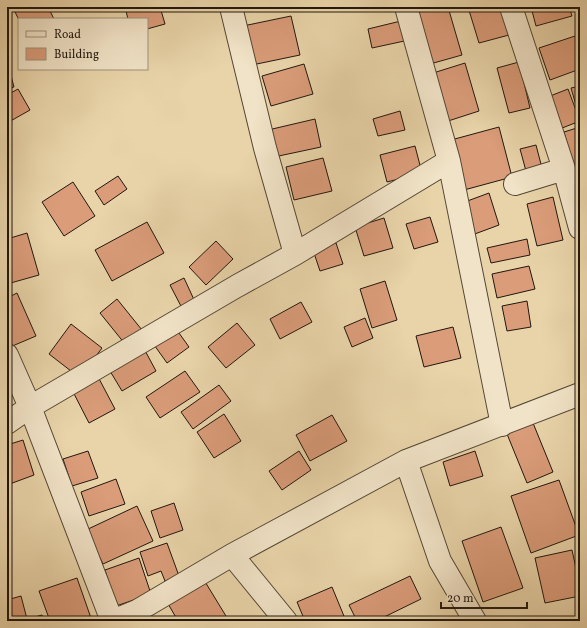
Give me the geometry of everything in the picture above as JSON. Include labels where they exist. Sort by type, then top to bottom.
[{"type":"street","points":[[231,7],[265,148],[295,254]]},
{"type":"street","points":[[406,7],[449,161],[502,425]]},
{"type":"street","points":[[511,7],[564,169],[580,228]]},
{"type":"street","points":[[7,423],[30,407],[237,286],[295,254],[449,161]]},
{"type":"street","points":[[515,184],[564,169]]},
{"type":"street","points":[[7,355],[30,407],[112,621],[137,611],[232,555],[406,461],[580,394]]},
{"type":"street","points":[[406,461],[440,562],[476,621]]},
{"type":"street","points":[[232,555],[286,621]]},
{"type":"building","points":[[21,7],[48,7],[54,18],[18,18],[14,10]]},
{"type":"building","points":[[125,7],[160,7],[165,24],[148,29],[148,18],[128,18]]},
{"type":"building","points":[[437,7],[448,7],[462,55],[430,64],[415,13]]},
{"type":"building","points":[[468,7],[501,7],[509,35],[479,43]]},
{"type":"building","points":[[531,7],[569,7],[572,16],[536,26]]},
{"type":"building","points":[[291,16],[300,55],[252,65],[243,26]]},
{"type":"building","points":[[405,20],[409,40],[372,48],[368,29]]},
{"type":"building","points":[[578,35],[580,41],[580,69],[550,80],[539,48]]},
{"type":"building","points":[[7,61],[14,87],[7,89]]},
{"type":"building","points":[[519,62],[530,108],[509,113],[497,68]]},
{"type":"building","points":[[465,63],[479,111],[445,122],[430,74]]},
{"type":"building","points":[[304,64],[313,94],[271,106],[262,76]]},
{"type":"building","points":[[580,86],[580,116],[579,116],[571,88]]},
{"type":"building","points":[[18,89],[30,110],[7,123],[7,95]]},
{"type":"building","points":[[568,89],[580,121],[557,130],[545,98]]},
{"type":"building","points":[[400,111],[405,130],[378,136],[373,119]]},
{"type":"building","points":[[315,119],[321,147],[274,157],[268,130]]},
{"type":"building","points":[[499,127],[512,177],[464,190],[451,140]]},
{"type":"building","points":[[580,127],[580,195],[564,132]]},
{"type":"building","points":[[536,145],[542,168],[526,171],[520,149]]},
{"type":"building","points":[[415,146],[422,173],[387,182],[380,155]]},
{"type":"building","points":[[323,158],[332,191],[294,200],[286,167]]},
{"type":"building","points":[[118,176],[127,189],[104,205],[95,191]]},
{"type":"building","points":[[73,182],[95,216],[64,236],[42,202]]},
{"type":"building","points":[[489,193],[499,225],[472,235],[462,203]]},
{"type":"building","points":[[553,197],[563,240],[537,246],[527,204]]},
{"type":"building","points":[[430,217],[438,242],[414,249],[406,224]]},
{"type":"building","points":[[384,218],[393,248],[364,256],[355,227]]},
{"type":"building","points":[[147,222],[164,253],[112,281],[95,250]]},
{"type":"building","points":[[27,233],[39,275],[7,284],[7,239]]},
{"type":"building","points":[[527,239],[530,255],[491,263],[487,248]]},
{"type":"building","points":[[216,241],[233,259],[206,285],[189,267]]},
{"type":"building","points":[[336,243],[343,264],[320,271],[313,250]]},
{"type":"building","points":[[529,266],[535,289],[497,298],[492,274]]},
{"type":"building","points":[[184,278],[196,304],[183,310],[170,285]]},
{"type":"building","points":[[385,281],[397,320],[372,328],[360,289]]},
{"type":"building","points":[[17,293],[36,336],[10,347],[7,340],[7,298]]},
{"type":"building","points":[[117,299],[142,330],[125,344],[100,313]]},
{"type":"building","points":[[527,301],[531,327],[507,331],[502,306]]},
{"type":"building","points":[[301,302],[312,322],[280,339],[270,319]]},
{"type":"building","points":[[365,318],[373,338],[352,347],[344,327]]},
{"type":"building","points":[[237,323],[255,345],[226,368],[208,347]]},
{"type":"building","points":[[71,324],[102,348],[80,378],[49,354]]},
{"type":"building","points":[[174,326],[189,347],[167,363],[152,342]]},
{"type":"building","points":[[453,327],[461,358],[424,367],[416,336]]},
{"type":"building","points":[[142,345],[156,371],[122,391],[107,366]]},
{"type":"building","points":[[185,371],[200,392],[160,418],[146,397]]},
{"type":"building","points":[[96,373],[115,409],[89,423],[70,386]]},
{"type":"building","points":[[219,385],[231,401],[193,429],[181,412]]},
{"type":"building","points":[[224,414],[241,441],[214,458],[197,432]]},
{"type":"building","points":[[332,415],[347,441],[310,461],[296,435]]},
{"type":"building","points":[[533,423],[553,472],[527,483],[507,434]]},
{"type":"building","points":[[23,440],[34,475],[7,485],[7,445]]},
{"type":"building","points":[[88,451],[98,478],[72,486],[63,459]]},
{"type":"building","points":[[299,451],[311,470],[282,490],[269,471]]},
{"type":"building","points":[[475,451],[483,476],[450,486],[443,462]]},
{"type":"building","points":[[116,479],[125,504],[89,516],[81,492]]},
{"type":"building","points":[[559,480],[579,535],[531,553],[511,496]]},
{"type":"building","points":[[174,503],[183,530],[160,538],[151,511]]},
{"type":"building","points":[[137,506],[153,541],[103,564],[86,530]]},
{"type":"building","points":[[501,527],[523,588],[483,602],[462,541]]},
{"type":"building","points":[[167,543],[179,576],[165,581],[161,571],[148,576],[140,552]]},
{"type":"building","points":[[572,550],[580,587],[580,596],[545,603],[535,558]]},
{"type":"building","points":[[139,558],[151,594],[116,606],[105,570]]},
{"type":"building","points":[[410,576],[421,599],[376,621],[357,621],[349,605]]},
{"type":"building","points":[[77,578],[92,621],[50,621],[39,591]]},
{"type":"building","points":[[204,580],[229,621],[178,621],[167,602]]},
{"type":"building","points":[[332,587],[346,621],[305,621],[297,602]]},
{"type":"building","points":[[21,596],[27,619],[42,615],[44,621],[7,621],[7,600]]}]
